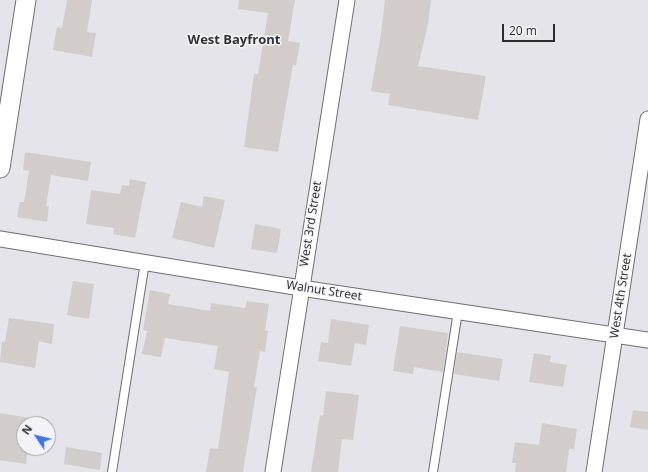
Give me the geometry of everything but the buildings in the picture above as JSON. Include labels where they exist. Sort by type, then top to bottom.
[{"type":"street","points":[[0,168],[26,0]]},
{"type":"street","name":"West 3rd Street","points":[[273,472],[347,0]]},
{"type":"street","name":"West 4th Street","points":[[594,472],[648,119]]},
{"type":"street","name":"Walnut Street","points":[[0,239],[301,288],[648,340]]},
{"type":"lane","points":[[112,472],[145,262]]},
{"type":"lane","points":[[433,472],[458,311]]},
{"type":"district","name":"West Bayfront","points":[[234,40]]}]
